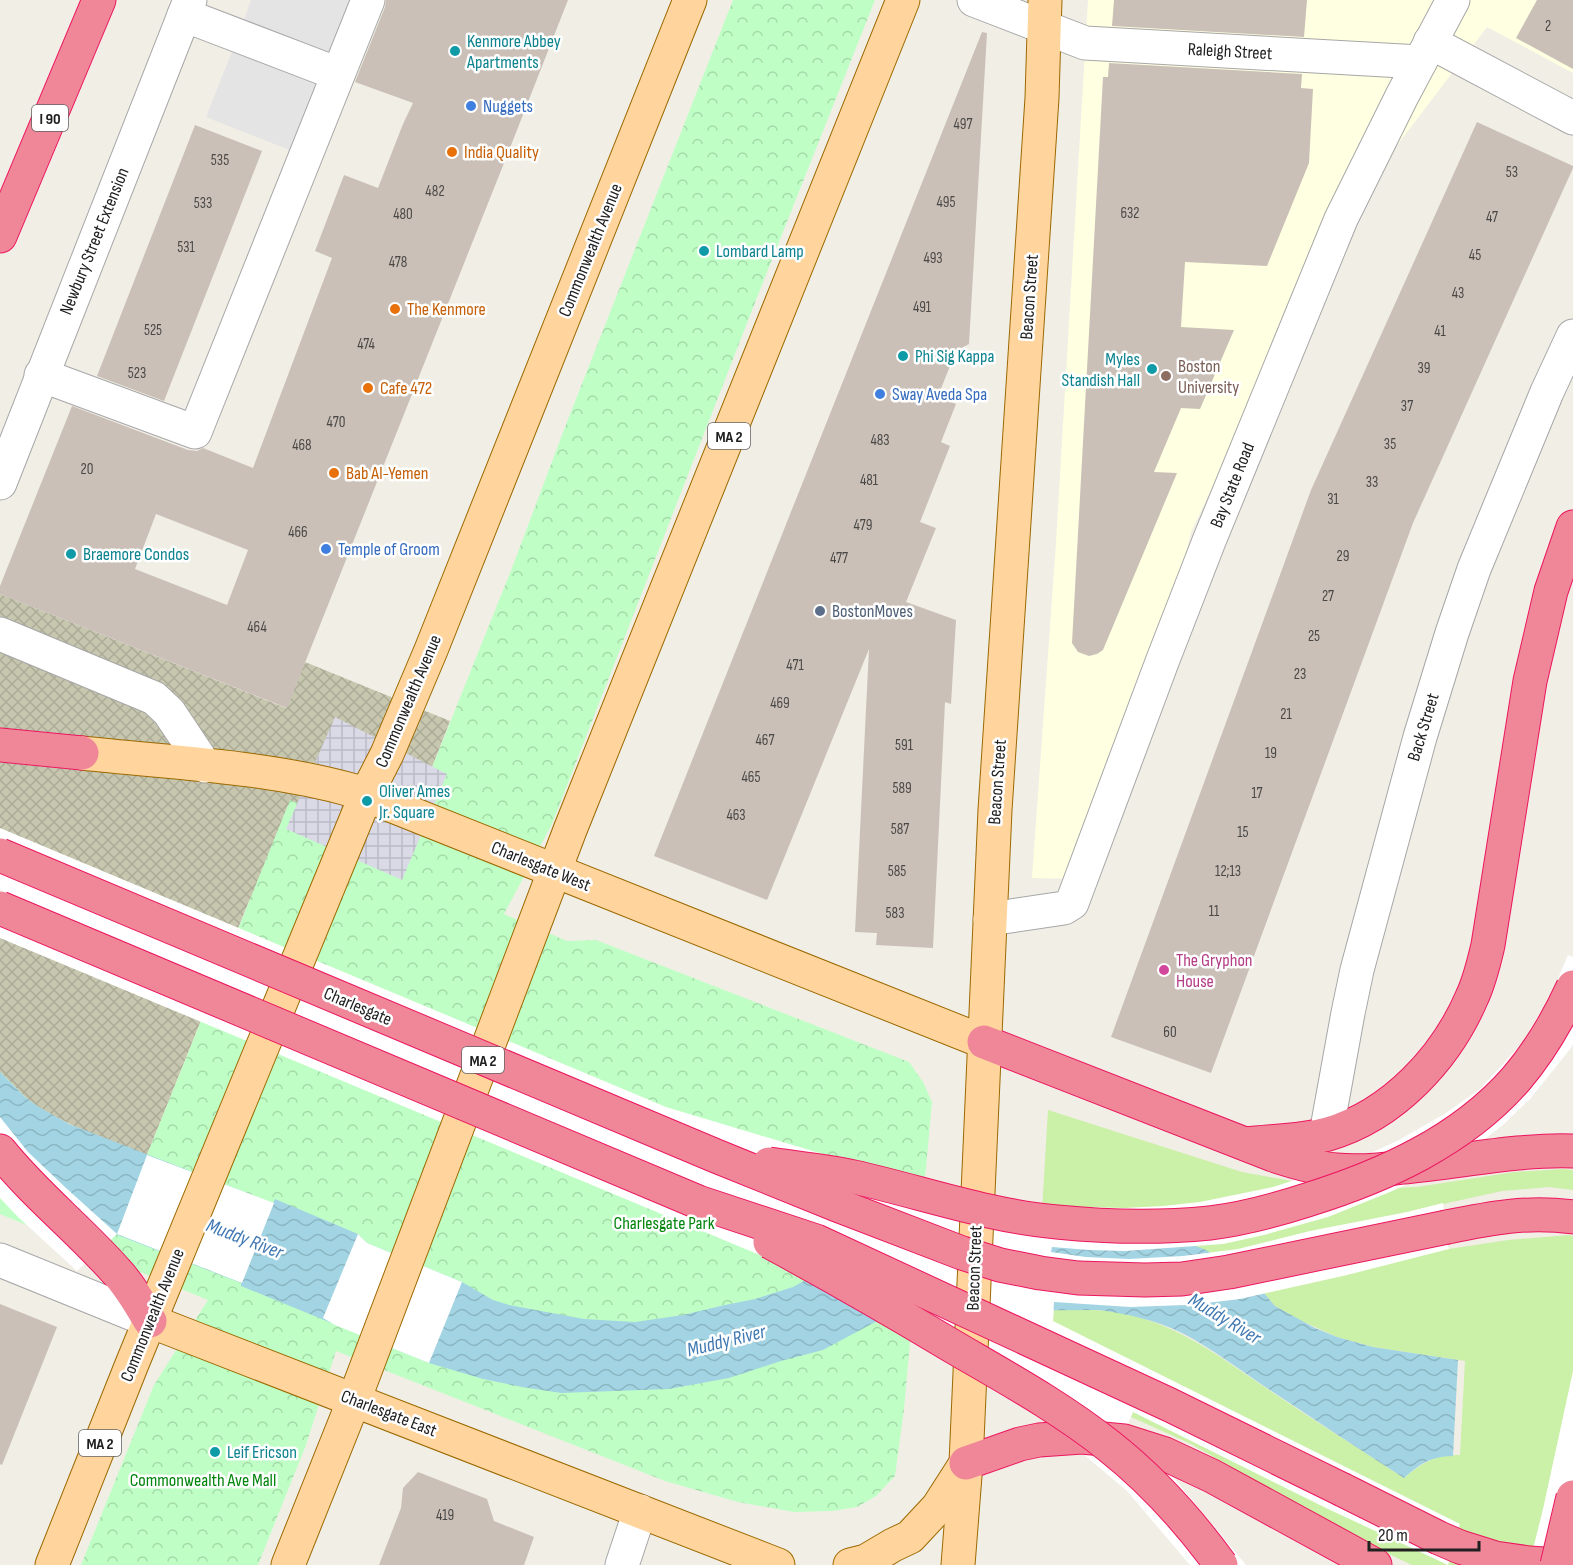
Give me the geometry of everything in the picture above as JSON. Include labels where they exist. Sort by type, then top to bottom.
[{"type":"highway","name":"I 90","points":[[0,236],[99,0]]},
{"type":"highway","points":[[1246,1144],[1326,1134],[1358,1123],[1375,1112],[1410,1085],[1431,1062],[1449,1039],[1473,996],[1488,945],[1530,681],[1551,591],[1573,527]]},
{"type":"highway","points":[[0,745],[82,753]]},
{"type":"highway","name":"Charlesgate","points":[[0,855],[716,1156]]},
{"type":"highway","points":[[0,908],[698,1202],[816,1241],[1170,1405],[1439,1538],[1470,1550],[1495,1558],[1558,1565],[1573,1497]]},
{"type":"highway","points":[[716,1156],[851,1176],[1004,1214],[1056,1222],[1097,1226],[1172,1226],[1239,1218],[1290,1206],[1348,1187],[1402,1164],[1443,1140],[1480,1113],[1515,1079],[1543,1043],[1564,1008],[1573,987]]},
{"type":"highway","points":[[984,1042],[1274,1155],[1323,1169],[1373,1171],[1522,1152],[1573,1150]]},
{"type":"highway","points":[[0,1151],[125,1282],[150,1321]]},
{"type":"highway","points":[[716,1156],[962,1253],[1027,1271],[1078,1278],[1145,1280],[1206,1276],[1447,1227],[1518,1215],[1548,1214],[1573,1217]]},
{"type":"highway","points":[[698,1202],[874,1300],[1067,1416],[1109,1446],[1153,1486],[1186,1521],[1221,1565]]},
{"type":"highway","points":[[966,1463],[1020,1444],[1039,1440],[1082,1437],[1124,1442],[1165,1454],[1212,1476],[1376,1565]]},
{"type":"main road","name":"Commonwealth Avenue","points":[[52,1565],[366,795],[387,754],[431,650],[690,0]]},
{"type":"main road","name":"MA 2","points":[[288,1565],[354,1400],[554,872],[903,0]]},
{"type":"main road","name":"Beacon Street","points":[[958,1565],[966,1463],[977,1186],[999,750],[1042,98],[1045,13]]},
{"type":"main road","name":"Charlesgate West","points":[[82,753],[293,776],[366,795],[984,1042]]},
{"type":"main road","name":"Charlesgate East","points":[[150,1321],[778,1565]]},
{"type":"main road","points":[[850,1565],[866,1561],[910,1537],[938,1507],[966,1463]]},
{"type":"street","points":[[41,375],[195,432],[368,0]]},
{"type":"street","name":"Raleigh Street","points":[[974,0],[1045,13],[1085,43],[1425,52],[1464,58],[1573,118]]},
{"type":"street","name":"Bay State Road","points":[[990,919],[1064,908],[1072,903],[1205,552],[1341,219],[1453,0]]},
{"type":"street","points":[[187,7],[338,74]]},
{"type":"street","name":"Newbury Street Extension","points":[[0,483],[187,7]]},
{"type":"street","name":"Back Street","points":[[1326,1134],[1357,970],[1420,737],[1452,633],[1474,569],[1527,439],[1573,336]]},
{"type":"street","points":[[0,634],[154,698],[169,712],[205,766]]},
{"type":"street","name":"Charlesgate East","points":[[0,1260],[150,1321]]},
{"type":"street","points":[[622,1565],[640,1511]]},
{"type":"shaded area","points":[[251,0],[357,0],[332,60],[242,26]]},
{"type":"shaded area","name":"Boston University","points":[[1088,0],[1573,0],[1573,73],[1487,27],[1341,219],[1191,532],[1162,662],[1080,879],[1032,878],[1056,543]]},
{"type":"shaded area","points":[[235,44],[324,79],[295,152],[206,117]]},
{"type":"shaded area","points":[[0,594],[286,708],[305,662],[450,721],[429,775],[249,901],[147,1155],[86,1132],[54,1116],[25,1097],[0,1072]]},
{"type":"shaded area","name":"Oliver Ames Jr. Square","points":[[335,717],[447,774],[402,880],[286,829]]},
{"type":"green space","name":"Charlesgate Park","points":[[733,0],[875,0],[552,824],[504,914],[567,941],[596,940],[909,1062],[923,1082],[932,1102],[904,1409],[895,1476],[876,1496],[857,1507],[832,1511],[794,1512],[738,1502],[665,1481],[336,1351],[306,1445],[258,1565],[81,1565],[154,1385],[208,1300],[0,1214],[0,1072],[27,1098],[50,1114],[90,1134],[147,1155],[290,800],[302,805],[429,775]]},
{"type":"green space","points":[[1048,1110],[1242,1172],[1324,1187],[1370,1189],[1417,1187],[1514,1172],[1573,1170],[1573,1190],[1549,1187],[1502,1191],[1443,1204],[1449,1249],[1508,1240],[1573,1236],[1573,1565],[1412,1565],[1355,1538],[1191,1444],[1131,1417],[1133,1412],[1053,1321],[1054,1310],[1117,1312],[1165,1326],[1200,1344],[1404,1478],[1430,1460],[1460,1455],[1465,1361],[1373,1347],[1337,1337],[1291,1316],[1275,1306],[1264,1293],[1041,1227]]},
{"type":"water","name":"Muddy River","points":[[0,1072],[25,1097],[69,1124],[273,1203],[275,1199],[358,1234],[367,1243],[462,1282],[493,1300],[584,1319],[635,1322],[683,1315],[755,1299],[793,1287],[873,1243],[1175,1238],[1206,1250],[1231,1265],[1264,1293],[1275,1306],[1315,1328],[1373,1347],[1458,1360],[1453,1456],[1426,1462],[1404,1478],[1193,1339],[1152,1321],[1099,1310],[912,1311],[879,1320],[823,1350],[729,1378],[669,1389],[561,1393],[483,1379],[429,1363],[241,1286],[241,1283],[61,1213],[0,1179]]},
{"type":"pier","points":[[0,828],[666,1107],[826,1155],[1042,1206],[1124,1208],[1200,1202],[1273,1187],[1351,1162],[1399,1140],[1446,1113],[1480,1089],[1525,1039],[1542,1013],[1568,955],[1573,957],[1573,1044],[1571,1048],[1530,1099],[1504,1124],[1476,1146],[1436,1171],[1328,1217],[1223,1244],[1125,1251],[1052,1247],[1051,1252],[1086,1257],[1129,1259],[1183,1256],[1238,1249],[1443,1203],[1449,1249],[1240,1299],[1185,1305],[1130,1307],[1054,1302],[1053,1321],[1460,1524],[1448,1565],[1326,1508],[1133,1412],[1126,1428],[1159,1460],[1246,1565],[1190,1565],[1127,1491],[1043,1420],[767,1258],[0,938]]},
{"type":"pier","points":[[0,1117],[28,1152],[117,1234],[77,1271],[0,1198]]},
{"type":"pier","points":[[147,1155],[274,1203],[242,1283],[117,1234]]},
{"type":"pier","points":[[358,1234],[367,1243],[462,1282],[429,1363],[323,1318]]},
{"type":"pier","points":[[1573,1371],[1573,1565],[1529,1565],[1543,1509]]},
{"type":"building","points":[[386,0],[568,0],[287,708],[0,594],[0,586],[72,406],[188,450],[197,451],[203,448],[253,468],[332,258],[315,251],[344,175],[378,188],[413,103],[355,82]],"holes":[[[156,514],[248,550],[227,605],[135,569]]]},
{"type":"building","points":[[1114,0],[1307,0],[1304,37],[1112,26]]},
{"type":"building","points":[[1537,0],[1573,0],[1573,69],[1516,38]]},
{"type":"building","points":[[982,32],[987,33],[969,344],[956,351],[938,396],[956,404],[941,442],[950,446],[920,522],[936,528],[906,602],[956,620],[951,704],[945,702],[933,948],[876,945],[877,933],[855,932],[869,649],[767,900],[654,856]]},
{"type":"building","name":"Myles Standish Hall","points":[[1109,63],[1302,74],[1301,88],[1313,89],[1309,163],[1267,266],[1185,262],[1181,327],[1234,330],[1200,409],[1181,408],[1154,472],[1177,473],[1103,650],[1089,656],[1078,652],[1072,643],[1103,77],[1108,77]]},
{"type":"building","points":[[1477,122],[1573,166],[1573,168],[1413,523],[1211,1073],[1111,1037],[1311,490]]},
{"type":"building","points":[[195,125],[262,151],[164,401],[97,376]]},
{"type":"building","points":[[0,1304],[57,1327],[2,1465],[0,1464]]},
{"type":"building","points":[[418,1472],[487,1499],[494,1521],[534,1537],[524,1565],[379,1565],[401,1508],[403,1488]]},
{"type":"place","name":"Kenmore Abbey Apartments","points":[[455,51]]},
{"type":"place","name":"Nuggets","points":[[471,106]]},
{"type":"place","name":"India Quality","points":[[452,152]]},
{"type":"place","name":"Lombard Lamp","points":[[704,251]]},
{"type":"place","name":"The Kenmore","points":[[395,309]]},
{"type":"place","name":"Phi Sig Kappa","points":[[903,356]]},
{"type":"place","name":"Myles Standish Hall","points":[[1152,369]]},
{"type":"place","name":"Boston University","points":[[1166,376]]},
{"type":"place","name":"Cafe 472","points":[[368,388]]},
{"type":"place","name":"Sway Aveda Spa","points":[[880,394]]},
{"type":"place","name":"Bab Al-Yemen","points":[[334,473]]},
{"type":"place","name":"Temple of Groom","points":[[326,549]]},
{"type":"place","name":"Braemore Condos","points":[[71,554]]},
{"type":"place","name":"BostonMoves","points":[[820,611]]},
{"type":"place","name":"Oliver Ames Jr. Square","points":[[367,801]]},
{"type":"place","name":"The Gryphon House","points":[[1164,970]]},
{"type":"place","name":"Leif Ericson","points":[[215,1452]]},
{"type":"park label","name":"Commonwealth Ave Mall","points":[[203,1480]]}]
